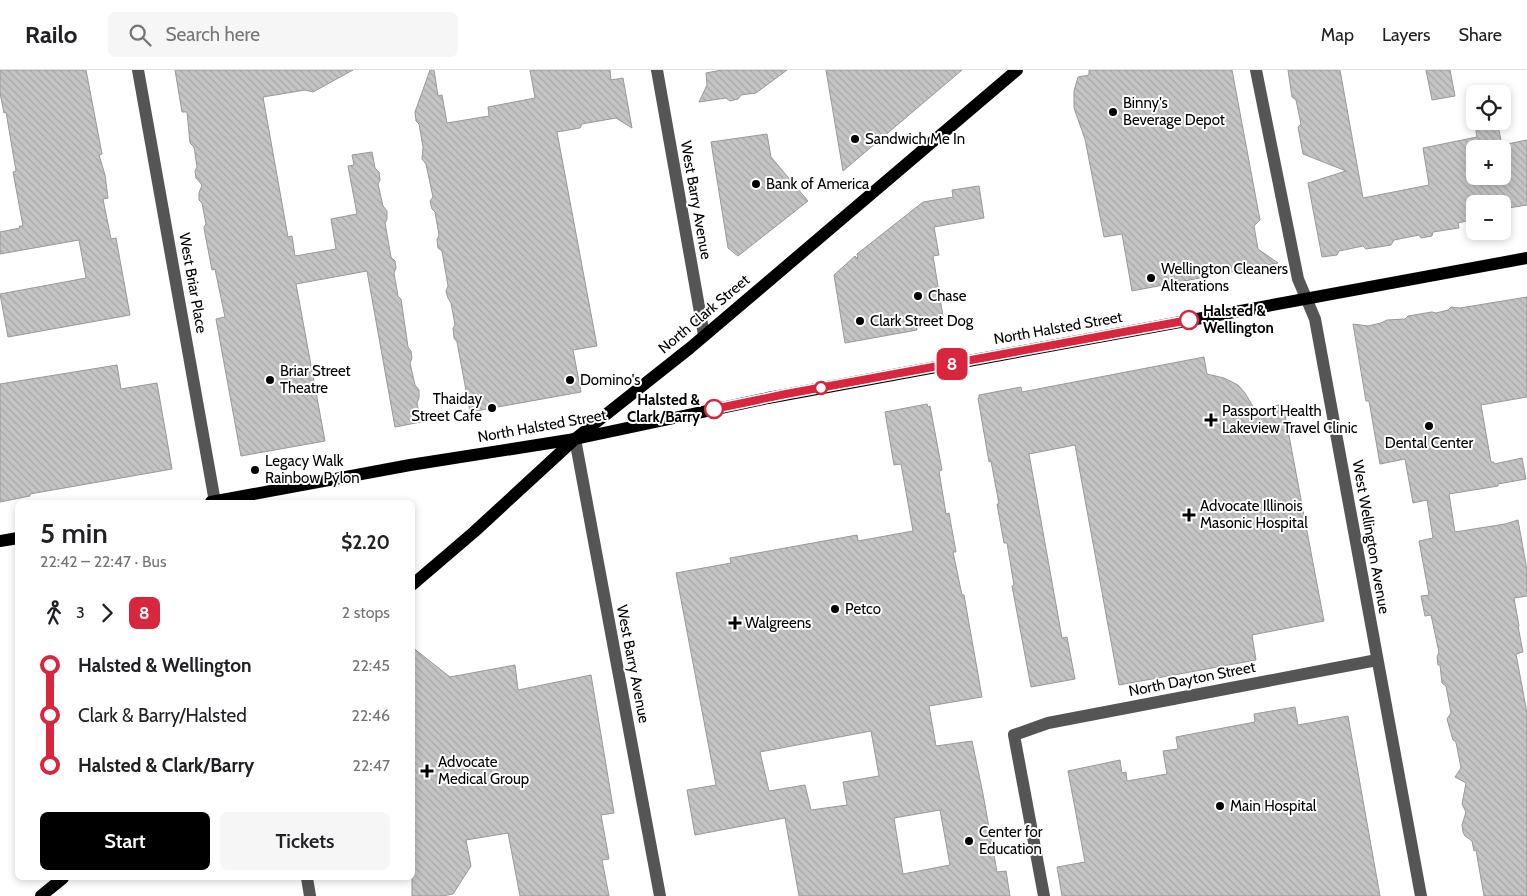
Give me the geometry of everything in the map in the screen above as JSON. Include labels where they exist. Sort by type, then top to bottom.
[{"type":"main road","name":"North Clark Street","points":[[415,582],[474,532],[575,439],[683,353],[1018,70]]},
{"type":"main road","name":"North Halsted Street","points":[[224,500],[410,465],[575,439],[768,398],[1527,258]]},
{"type":"main road","points":[[0,541],[15,538]]},
{"type":"main road","points":[[41,896],[61,880]]},
{"type":"street","name":"West Briar Place","points":[[138,70],[213,500]]},
{"type":"street","name":"West Barry Avenue","points":[[657,70],[704,335]]},
{"type":"street","name":"West Wellington Avenue","points":[[1256,70],[1298,279],[1315,320],[1421,896]]},
{"type":"street","name":"West Barry Avenue","points":[[575,439],[660,896]]},
{"type":"street","name":"North Dayton Street","points":[[1044,896],[1014,735],[1048,723],[1377,660]]},
{"type":"street","points":[[306,880],[310,896]]},
{"type":"building","points":[[0,70],[86,70],[102,154],[99,155],[105,175],[108,198],[103,199],[111,239],[116,238],[130,315],[8,337],[0,294],[86,278],[79,240],[0,254],[0,232],[23,226],[13,172],[16,171],[6,112],[4,113],[0,93]]},
{"type":"building","points":[[175,70],[353,70],[313,92],[305,90],[263,97],[288,237],[292,236],[295,256],[336,249],[331,219],[357,214],[348,166],[354,165],[352,155],[372,152],[375,168],[379,172],[380,180],[378,184],[383,206],[387,211],[385,223],[391,257],[395,261],[396,268],[394,273],[398,296],[401,299],[408,347],[411,351],[412,358],[410,363],[415,385],[419,390],[417,403],[421,422],[395,427],[367,271],[296,284],[325,441],[241,456],[216,319],[225,317],[215,269],[212,270],[204,227],[206,224],[202,203],[199,200],[202,185],[196,178],[195,171],[197,167],[194,147],[190,143],[187,112],[182,112]]},
{"type":"building","points":[[430,70],[434,70],[438,96],[442,95],[447,123],[489,116],[488,107],[535,98],[530,70],[610,70],[611,80],[623,78],[632,128],[616,118],[582,124],[580,128],[557,132],[597,346],[573,350],[581,392],[470,412],[457,342],[454,338],[453,328],[455,325],[451,303],[446,291],[448,286],[442,251],[438,248],[437,240],[439,235],[435,212],[430,201],[433,197],[426,164],[422,159],[423,147],[419,124],[416,121],[415,112]]},
{"type":"building","points":[[722,70],[787,70],[756,93],[741,95],[738,99],[730,101],[726,98],[699,102],[707,85],[706,73]]},
{"type":"building","points":[[826,70],[962,70],[843,171]]},
{"type":"building","points":[[1089,70],[1232,70],[1260,220],[1254,226],[1258,249],[1278,263],[1132,291],[1122,234],[1104,237],[1085,139],[1074,108],[1074,91],[1078,77],[1089,75]]},
{"type":"building","points":[[1288,70],[1340,70],[1363,198],[1429,185],[1423,148],[1477,137],[1476,130],[1499,130],[1501,140],[1466,140],[1466,185],[1511,185],[1511,143],[1527,140],[1527,205],[1511,208],[1511,195],[1466,195],[1466,221],[1458,223],[1459,228],[1433,232],[1432,236],[1421,238],[1419,235],[1394,240],[1391,245],[1366,249],[1363,246],[1339,251],[1337,255],[1322,257],[1308,183],[1346,171],[1303,154],[1298,127],[1301,124],[1296,100],[1292,97]]},
{"type":"building","points":[[1426,70],[1450,70],[1455,96],[1432,100]]},
{"type":"building","name":"Bank of America","points":[[767,134],[771,157],[808,201],[738,256],[728,248],[711,142]]},
{"type":"building","points":[[979,186],[984,218],[934,227],[939,255],[933,256],[943,316],[915,321],[917,330],[845,343],[834,275],[855,256],[858,259],[857,254],[923,202],[953,197],[952,190]]},
{"type":"building","points":[[1527,297],[1527,397],[1481,405],[1491,462],[1494,462],[1494,464],[1522,458],[1526,479],[1498,484],[1498,486],[1449,494],[1455,532],[1518,520],[1527,570],[1527,596],[1514,598],[1523,652],[1516,654],[1527,713],[1527,896],[1484,896],[1476,850],[1474,851],[1472,841],[1463,832],[1462,825],[1466,812],[1462,804],[1466,783],[1455,777],[1461,768],[1456,742],[1453,740],[1447,719],[1451,713],[1446,686],[1442,683],[1440,665],[1438,665],[1437,657],[1439,652],[1431,615],[1425,616],[1421,596],[1429,595],[1419,541],[1433,538],[1427,500],[1413,503],[1405,459],[1380,464],[1369,401],[1366,401],[1353,324],[1368,326],[1387,320],[1405,319],[1408,316],[1432,312],[1436,313],[1448,310],[1451,307],[1460,308]]},
{"type":"building","name":"Advocate Illinois Masonic Hospital","points":[[1204,357],[1207,374],[1224,378],[1238,385],[1255,410],[1283,404],[1324,621],[1252,635],[1256,660],[1119,685],[1075,445],[1029,454],[1062,638],[1067,637],[1075,679],[1031,687],[1012,586],[1014,585],[1007,543],[1004,543],[991,461],[989,462],[979,395],[1021,387],[1022,392]]},
{"type":"building","points":[[117,365],[121,389],[157,383],[172,469],[30,494],[30,496],[0,502],[0,384]]},
{"type":"building","points":[[927,404],[928,407],[930,406],[942,470],[939,471],[946,514],[949,513],[956,552],[953,552],[962,595],[964,595],[982,697],[929,706],[936,746],[972,741],[997,872],[1006,871],[1010,896],[799,896],[785,818],[695,835],[687,790],[716,785],[676,573],[731,563],[730,558],[857,535],[858,541],[913,531],[901,464],[894,465],[885,412]],"holes":[[[871,731],[879,776],[843,782],[847,805],[811,810],[805,785],[769,791],[760,752]],[[940,810],[950,865],[903,874],[894,818]]]},
{"type":"building","points":[[415,649],[450,677],[515,665],[518,690],[591,675],[614,813],[601,815],[609,859],[602,860],[609,896],[520,896],[508,833],[466,840],[471,866],[453,894],[412,896],[412,880],[415,880]]},
{"type":"building","name":"Main Hospital","points":[[1295,707],[1298,725],[1348,716],[1380,896],[1062,896],[1057,867],[1085,862],[1068,771],[1120,760],[1122,773],[1126,772],[1127,781],[1167,774],[1163,751],[1178,749],[1176,737],[1255,722],[1254,714]]},
{"type":"bus line","name":"8","points":[[714,409],[1189,320]]},
{"type":"place","name":"Binny's Beverage Depot","points":[[1113,112]]},
{"type":"place","name":"Sandwich Me In","points":[[855,139]]},
{"type":"place","name":"Bank of America","points":[[756,184]]},
{"type":"place","name":"Wellington Cleaners Alterations","points":[[1151,278]]},
{"type":"place","name":"Chase","points":[[918,296]]},
{"type":"place","name":"Halsted & Wellington","points":[[1189,320]]},
{"type":"place","name":"Clark Street Dog","points":[[860,321]]},
{"type":"place","name":"Briar Street Theatre","points":[[270,380]]},
{"type":"place","name":"Domino's","points":[[570,380]]},
{"type":"place","name":"Thaiday Street Cafe","points":[[492,408]]},
{"type":"place","name":"Halsted & Clark/Barry","points":[[714,409]]},
{"type":"place","name":"Passport Health Lakeview Travel Clinic","points":[[1211,420]]},
{"type":"place","name":"Dental Center","points":[[1429,426]]},
{"type":"place","name":"Legacy Walk Rainbow Pylon","points":[[255,470]]},
{"type":"place","name":"Advocate Illinois Masonic Hospital","points":[[1189,515]]},
{"type":"place","name":"Petco","points":[[835,609]]},
{"type":"place","name":"Walgreens","points":[[735,623]]},
{"type":"place","name":"Advocate Medical Group","points":[[427,771]]},
{"type":"place","name":"Main Hospital","points":[[1220,806]]},
{"type":"place","name":"Center for Education","points":[[969,841]]}]
